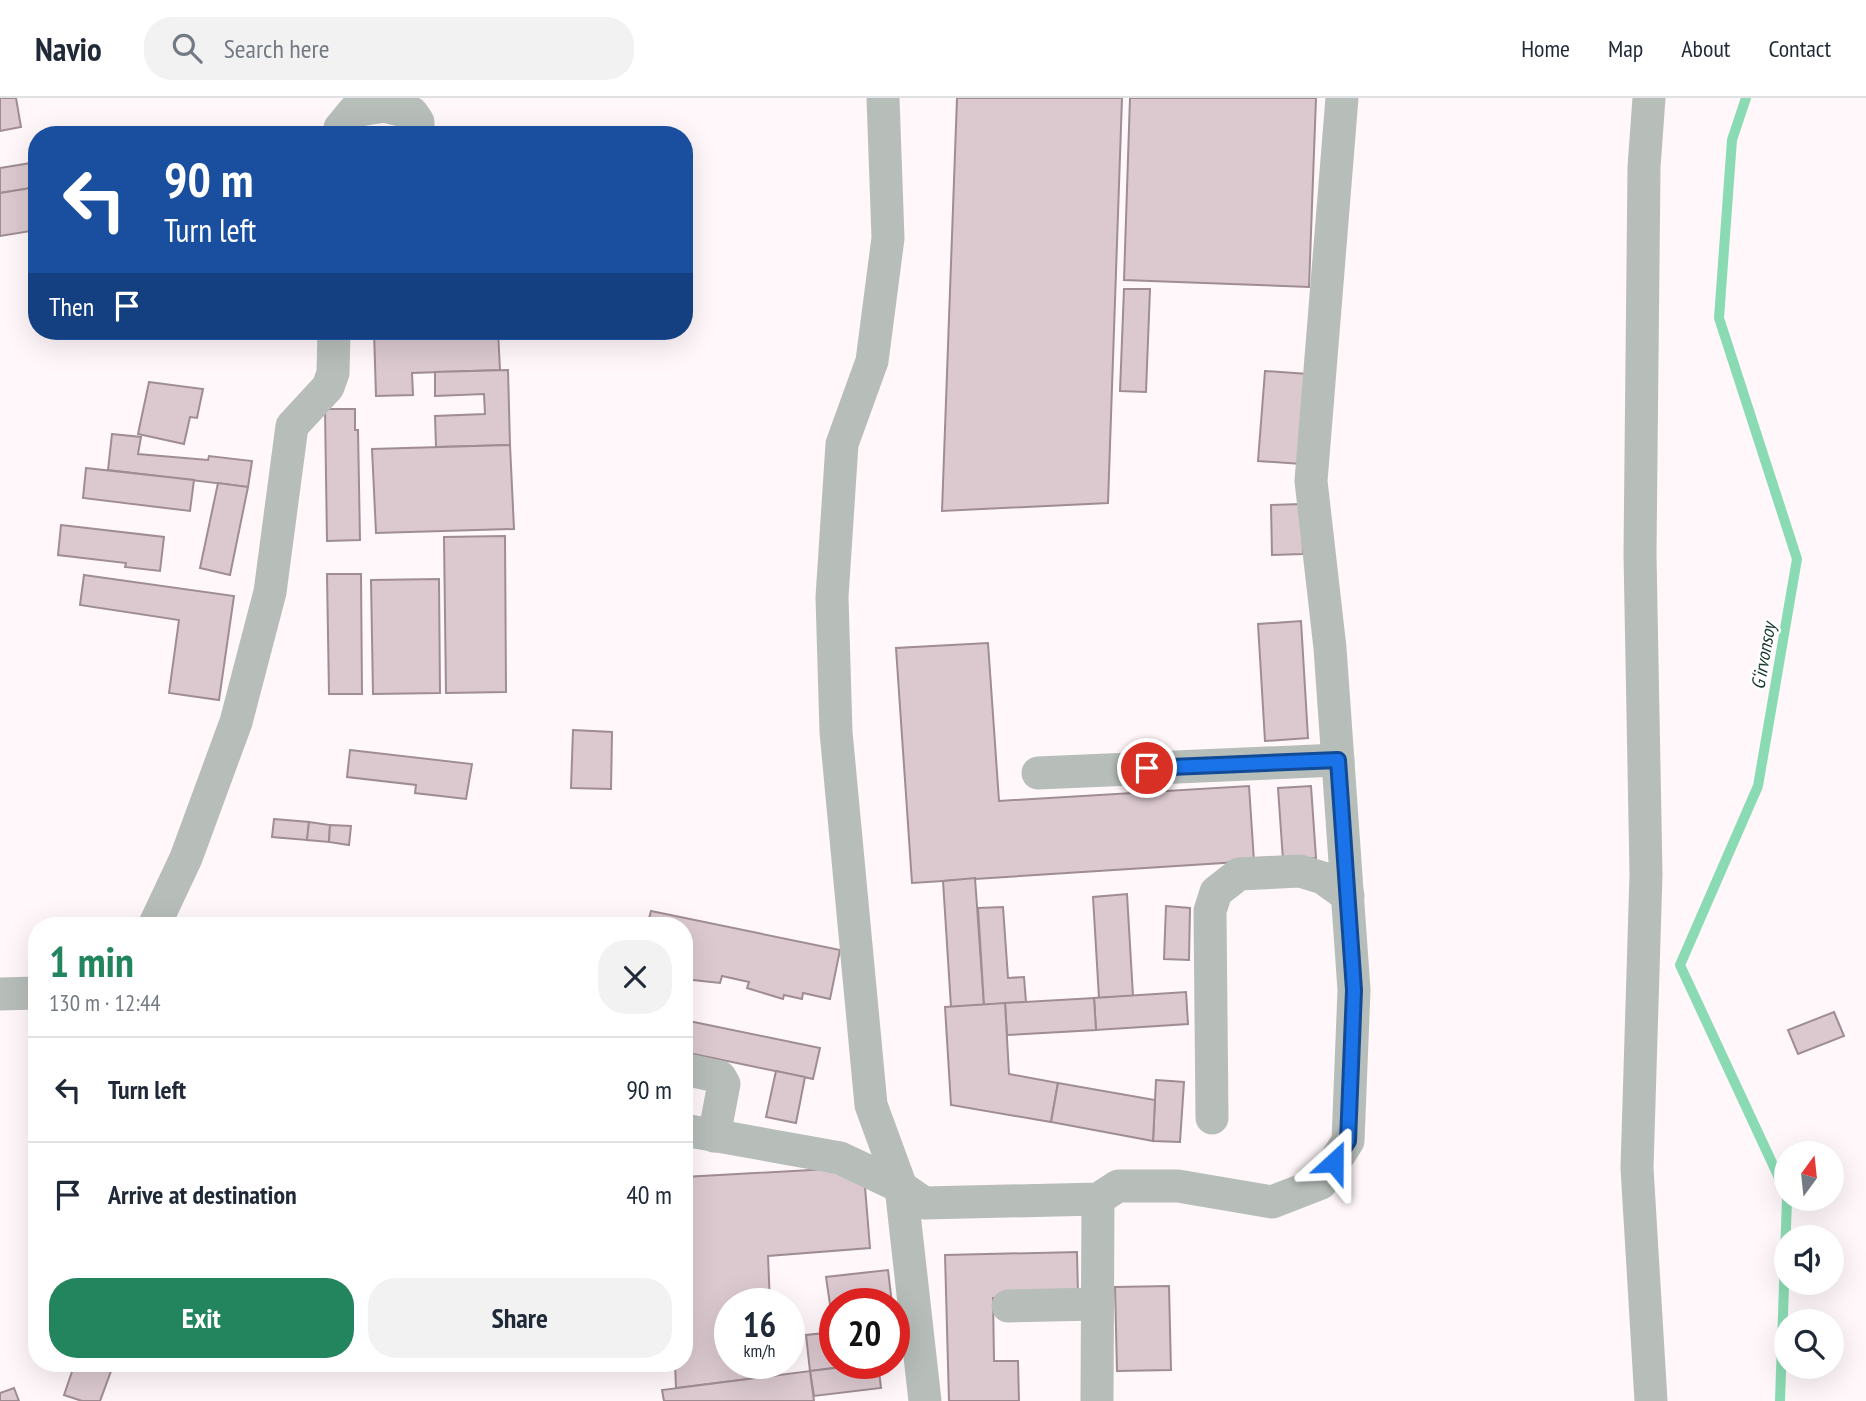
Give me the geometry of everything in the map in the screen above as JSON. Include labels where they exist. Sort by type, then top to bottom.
[{"type":"lane","points":[[883,98],[888,238],[881,309],[872,361],[842,444],[832,597],[836,732],[871,1105],[901,1187],[925,1401]]},
{"type":"lane","points":[[693,1071],[720,1077],[724,1083],[699,1133],[840,1158],[901,1187],[924,1203],[1098,1199],[1118,1186],[1178,1186],[1272,1202],[1321,1184],[1348,1141],[1354,990],[1330,648],[1311,481],[1342,98]]},
{"type":"lane","points":[[1649,98],[1644,167],[1640,554],[1646,874],[1637,1168],[1651,1401]]},
{"type":"lane","points":[[342,126],[354,111],[384,107],[412,113],[418,126]]},
{"type":"lane","points":[[158,917],[186,858],[236,722],[270,592],[292,426],[328,387],[333,373],[334,340]]},
{"type":"lane","points":[[1038,773],[1338,760]]},
{"type":"lane","points":[[1212,1118],[1210,912],[1216,892],[1239,874],[1300,872],[1324,878],[1348,896]]},
{"type":"lane","points":[[0,995],[28,993]]},
{"type":"lane","points":[[1097,1401],[1098,1199]]},
{"type":"lane","points":[[1008,1306],[1098,1304]]},
{"type":"building","points":[[0,98],[16,98],[21,127],[0,131]]},
{"type":"building","points":[[957,98],[1122,98],[1108,503],[942,511]]},
{"type":"building","points":[[1130,98],[1316,98],[1309,287],[1124,280]]},
{"type":"building","points":[[28,163],[28,188],[0,193],[0,168]]},
{"type":"building","points":[[28,188],[28,231],[0,236],[0,193]]},
{"type":"building","points":[[1124,289],[1150,289],[1146,392],[1120,391]]},
{"type":"building","points":[[374,340],[498,340],[500,370],[412,373],[413,395],[376,396]]},
{"type":"building","points":[[508,370],[510,445],[436,447],[435,416],[485,414],[484,394],[435,396],[435,372]]},
{"type":"building","points":[[1265,371],[1308,374],[1301,464],[1258,461]]},
{"type":"building","points":[[149,382],[203,389],[197,418],[190,417],[184,444],[138,434]]},
{"type":"building","points":[[325,409],[355,409],[355,430],[358,430],[360,540],[327,541]]},
{"type":"building","points":[[112,434],[141,437],[138,454],[208,460],[209,456],[252,461],[248,487],[108,470]]},
{"type":"building","points":[[510,445],[514,529],[376,533],[372,449]]},
{"type":"building","points":[[86,468],[194,480],[190,511],[83,498]]},
{"type":"building","points":[[218,483],[248,487],[230,575],[200,568]]},
{"type":"building","points":[[1302,504],[1303,554],[1272,555],[1271,505]]},
{"type":"building","points":[[61,525],[164,537],[160,571],[125,567],[126,563],[58,555]]},
{"type":"building","points":[[505,536],[506,692],[446,693],[444,537]]},
{"type":"building","points":[[327,574],[361,574],[362,694],[329,694]]},
{"type":"building","points":[[84,575],[234,596],[219,700],[169,693],[179,620],[80,605]]},
{"type":"building","points":[[439,579],[440,693],[373,694],[371,580]]},
{"type":"building","points":[[1301,621],[1308,738],[1265,741],[1258,624]]},
{"type":"building","points":[[988,643],[999,801],[1249,786],[1254,861],[912,883],[896,648]]},
{"type":"building","points":[[573,730],[612,732],[611,789],[571,788]]},
{"type":"building","points":[[350,750],[472,764],[466,799],[415,793],[416,785],[347,777]]},
{"type":"building","points":[[1311,786],[1316,858],[1283,860],[1278,788]]},
{"type":"building","points":[[274,819],[309,822],[307,840],[272,837]]},
{"type":"building","points":[[309,822],[330,825],[329,842],[307,840]]},
{"type":"building","points":[[330,825],[351,826],[349,845],[329,842]]},
{"type":"building","points":[[975,878],[984,1005],[951,1007],[943,881]]},
{"type":"building","points":[[1127,894],[1133,996],[1099,998],[1093,897]]},
{"type":"building","points":[[1166,906],[1190,908],[1189,960],[1164,959]]},
{"type":"building","points":[[1003,907],[1008,978],[1024,977],[1026,1002],[984,1005],[978,908]]},
{"type":"building","points":[[651,911],[680,917],[649,917]]},
{"type":"building","points":[[693,920],[840,950],[830,999],[803,993],[802,999],[784,995],[783,999],[747,988],[749,982],[722,976],[720,983],[693,980]]},
{"type":"building","points":[[1186,992],[1188,1024],[1096,1030],[1094,998]]},
{"type":"building","points":[[1094,998],[1096,1030],[1007,1035],[1005,1003]]},
{"type":"building","points":[[1005,1003],[1009,1074],[1058,1083],[1051,1122],[951,1105],[945,1007]]},
{"type":"building","points":[[1834,1012],[1844,1036],[1798,1054],[1788,1030]]},
{"type":"building","points":[[693,1022],[820,1048],[813,1079],[693,1054]]},
{"type":"building","points":[[776,1071],[805,1077],[796,1123],[766,1117]]},
{"type":"building","points":[[1156,1080],[1184,1082],[1180,1142],[1153,1141]]},
{"type":"building","points":[[1058,1083],[1155,1100],[1153,1141],[1051,1122]]},
{"type":"building","points":[[847,1168],[864,1175],[870,1248],[768,1256],[769,1288],[714,1288],[714,1379],[749,1379],[676,1388],[675,1372],[693,1372],[693,1177]]},
{"type":"building","points":[[1077,1252],[1078,1296],[993,1298],[994,1361],[1018,1361],[1019,1401],[949,1401],[945,1255]]},
{"type":"building","points":[[888,1270],[890,1288],[828,1288],[826,1277]]},
{"type":"building","points":[[1169,1286],[1171,1370],[1117,1371],[1115,1287]]},
{"type":"building","points":[[819,1334],[819,1370],[810,1371],[806,1335]]},
{"type":"building","points":[[819,1370],[819,1379],[880,1379],[881,1388],[814,1396],[810,1371]]},
{"type":"building","points":[[810,1371],[814,1401],[664,1401],[662,1390],[748,1379],[805,1379],[805,1372]]},
{"type":"building","points":[[72,1372],[111,1372],[100,1401],[82,1401],[64,1395]]},
{"type":"building","points":[[14,1388],[19,1401],[0,1401],[0,1393]]},
{"type":"waterway","name":"G‘irvonsoy","points":[[1746,98],[1732,140],[1719,318],[1797,559],[1758,786],[1680,965],[1774,1167]]},
{"type":"waterway","name":"G‘irvonsoy","points":[[1780,1401],[1787,1211]]},
{"type":"route","points":[[1147,768],[1338,760],[1354,990],[1348,1141],[1334,1162]]}]
